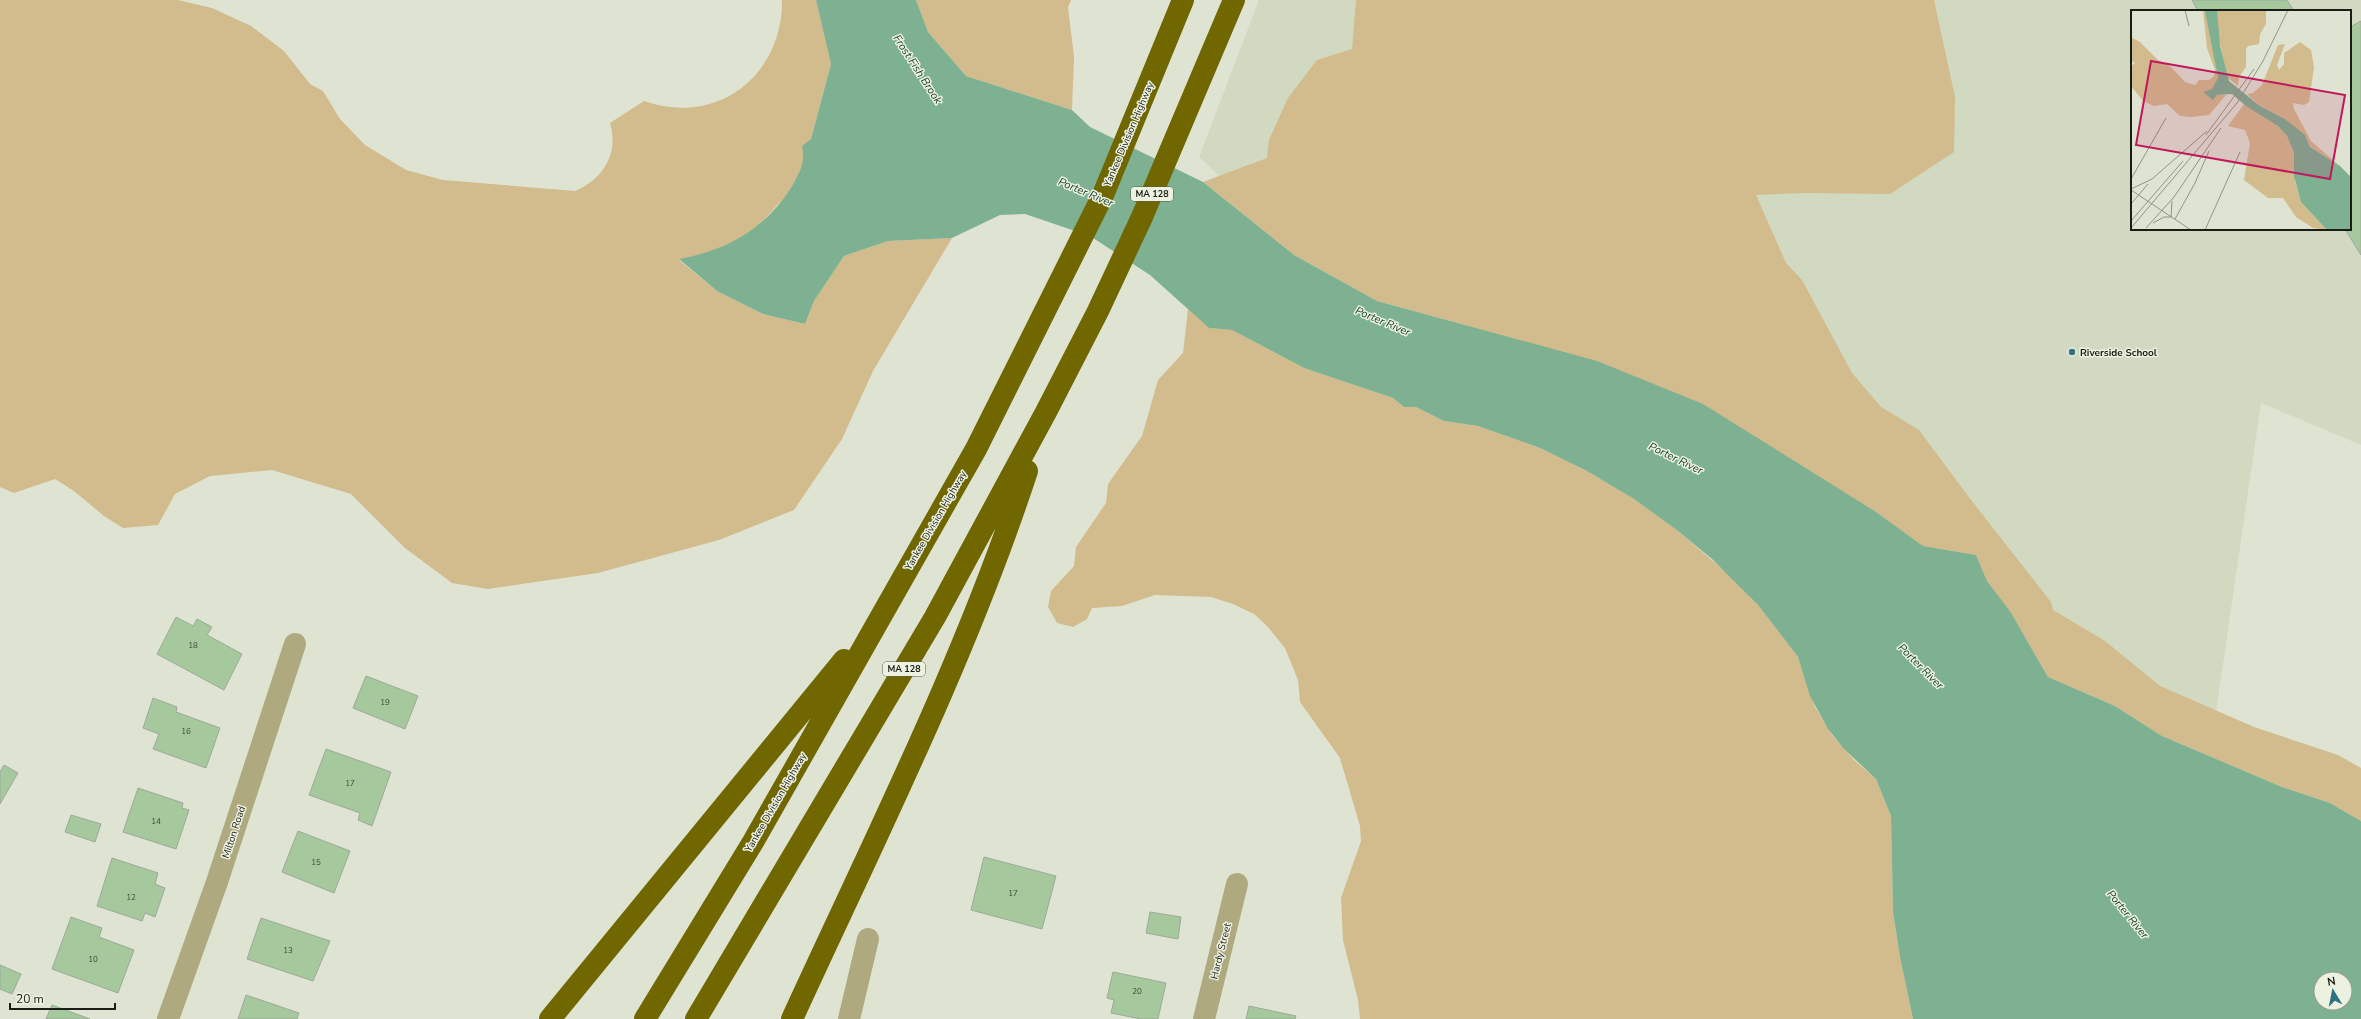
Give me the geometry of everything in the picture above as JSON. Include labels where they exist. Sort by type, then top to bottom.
[{"type":"highway","name":"Yankee Division Highway","points":[[645,1019],[753,842],[976,449],[1103,195],[1142,104],[1183,0]]},
{"type":"highway","name":"MA 128","points":[[696,1019],[935,617],[984,530],[1098,311],[1183,122],[1234,0]]},
{"type":"highway","points":[[792,1019],[967,638],[1006,534],[1046,412]]},
{"type":"highway","points":[[550,1019],[883,613]]},
{"type":"street","name":"Milton Road","points":[[168,1019],[217,882],[295,644]]},
{"type":"street","name":"Hardy Street","points":[[1204,1019],[1237,884]]},
{"type":"street","points":[[849,1019],[868,939]]},
{"type":"shaded area","points":[[0,0],[178,0],[212,8],[251,26],[284,51],[310,84],[323,91],[340,119],[365,145],[406,170],[443,180],[575,191],[594,180],[606,164],[612,145],[610,123],[644,101],[671,107],[696,107],[720,100],[741,88],[758,72],[771,51],[779,27],[782,0],[816,0],[831,64],[811,139],[803,146],[805,159],[798,176],[785,197],[758,226],[740,238],[714,251],[679,260],[717,291],[763,314],[805,324],[814,301],[844,256],[888,241],[952,238],[873,371],[842,439],[794,510],[719,540],[598,573],[488,589],[452,583],[405,548],[351,494],[272,470],[210,476],[175,494],[158,525],[123,528],[104,516],[74,491],[55,479],[14,493],[0,487]]},
{"type":"shaded area","points":[[916,0],[1071,0],[1068,7],[1074,57],[1072,110],[966,76],[928,32]]},
{"type":"shaded area","name":"Riverside School","points":[[1259,0],[2361,0],[2361,445],[2261,403],[2212,740],[1273,226],[1199,157]]},
{"type":"shaded area","points":[[1356,0],[1934,0],[1955,97],[1954,152],[1890,194],[1804,193],[1756,195],[1786,263],[1802,280],[1852,373],[1881,407],[1919,430],[1968,496],[2051,602],[2053,610],[2105,641],[2160,686],[2254,727],[2338,755],[2361,768],[2361,821],[2330,803],[2282,787],[2162,736],[2115,706],[2048,677],[2010,611],[1987,581],[1976,555],[1923,546],[1876,512],[1472,327],[1377,301],[1294,255],[1203,182],[1267,158],[1269,140],[1288,98],[1317,60],[1352,49]]},
{"type":"shaded area","points":[[1188,309],[1209,328],[1232,330],[1304,368],[1393,398],[1404,407],[1416,407],[1444,421],[1478,426],[1540,448],[1587,471],[1634,499],[1678,531],[1728,574],[1758,605],[1798,657],[1815,707],[1832,735],[1854,760],[1876,779],[1891,816],[1893,912],[1900,957],[1913,1019],[1360,1019],[1358,1000],[1343,940],[1341,898],[1361,841],[1360,826],[1340,758],[1300,702],[1298,680],[1285,648],[1268,627],[1254,614],[1233,604],[1211,597],[1155,595],[1122,606],[1092,608],[1087,619],[1073,627],[1057,623],[1048,607],[1051,591],[1074,566],[1076,547],[1106,503],[1108,484],[1142,436],[1158,380],[1183,353]]},
{"type":"water","points":[[816,0],[916,0],[928,32],[966,76],[1072,110],[1090,127],[1203,182],[1294,255],[1377,301],[1597,361],[1703,404],[1876,512],[1923,546],[1976,555],[1987,581],[2010,611],[2048,677],[2115,706],[2162,736],[2282,787],[2330,803],[2361,821],[2361,1019],[1913,1019],[1900,957],[1893,912],[1891,816],[1876,779],[1844,749],[1828,729],[1810,696],[1798,657],[1758,605],[1712,559],[1678,531],[1634,499],[1587,471],[1540,448],[1478,426],[1444,421],[1416,407],[1404,407],[1393,398],[1304,368],[1232,330],[1209,328],[1150,275],[1090,236],[1025,214],[1000,215],[952,238],[888,241],[844,256],[814,301],[805,324],[763,314],[717,291],[679,259],[728,244],[756,227],[769,216],[790,189],[796,178],[801,168],[803,158],[802,146],[811,139],[831,64]]},
{"type":"building","points":[[2192,0],[2287,0],[2293,10],[2197,10]]},
{"type":"building","points":[[2361,21],[2361,255],[2346,230],[2351,230],[2351,26]]},
{"type":"building","points":[[176,617],[193,626],[197,619],[212,627],[207,635],[242,654],[224,690],[157,654]]},
{"type":"building","points":[[366,676],[418,696],[405,729],[353,708]]},
{"type":"building","points":[[153,698],[177,707],[176,712],[220,728],[206,768],[153,749],[159,734],[143,728]]},
{"type":"building","points":[[326,749],[391,772],[372,826],[358,820],[360,813],[309,795]]},
{"type":"building","points":[[4,765],[18,773],[0,804],[0,772]]},
{"type":"building","points":[[138,788],[183,803],[182,808],[189,810],[176,849],[123,832]]},
{"type":"building","points":[[71,815],[101,824],[95,842],[65,832]]},
{"type":"building","points":[[298,831],[350,851],[334,893],[282,872]]},
{"type":"building","points":[[984,857],[1056,876],[1042,929],[971,910]]},
{"type":"building","points":[[112,858],[158,873],[155,884],[165,888],[155,917],[145,913],[142,921],[97,906]]},
{"type":"building","points":[[1150,912],[1181,917],[1178,939],[1146,933]]},
{"type":"building","points":[[71,917],[102,928],[99,937],[134,950],[118,993],[52,969]]},
{"type":"building","points":[[261,918],[330,941],[313,981],[247,959]]},
{"type":"building","points":[[0,965],[21,974],[12,994],[0,989]]},
{"type":"building","points":[[1113,972],[1166,983],[1158,1019],[1141,1019],[1111,1013],[1114,1000],[1107,998]]},
{"type":"building","points":[[246,995],[299,1013],[297,1019],[238,1019]]},
{"type":"building","points":[[52,1005],[90,1019],[46,1019]]},
{"type":"building","points":[[1249,1006],[1296,1016],[1295,1019],[1246,1019]]},
{"type":"place","name":"Riverside School","points":[[2072,352]]},
{"type":"water label","name":"Frost Fish Brook","points":[[918,69]]},
{"type":"water label","name":"Porter River","points":[[1086,192]]},
{"type":"water label","name":"Porter River","points":[[1383,321]]},
{"type":"water label","name":"Porter River","points":[[1676,458]]},
{"type":"water label","name":"Porter River","points":[[1921,666]]},
{"type":"water label","name":"Porter River","points":[[2128,914]]}]
